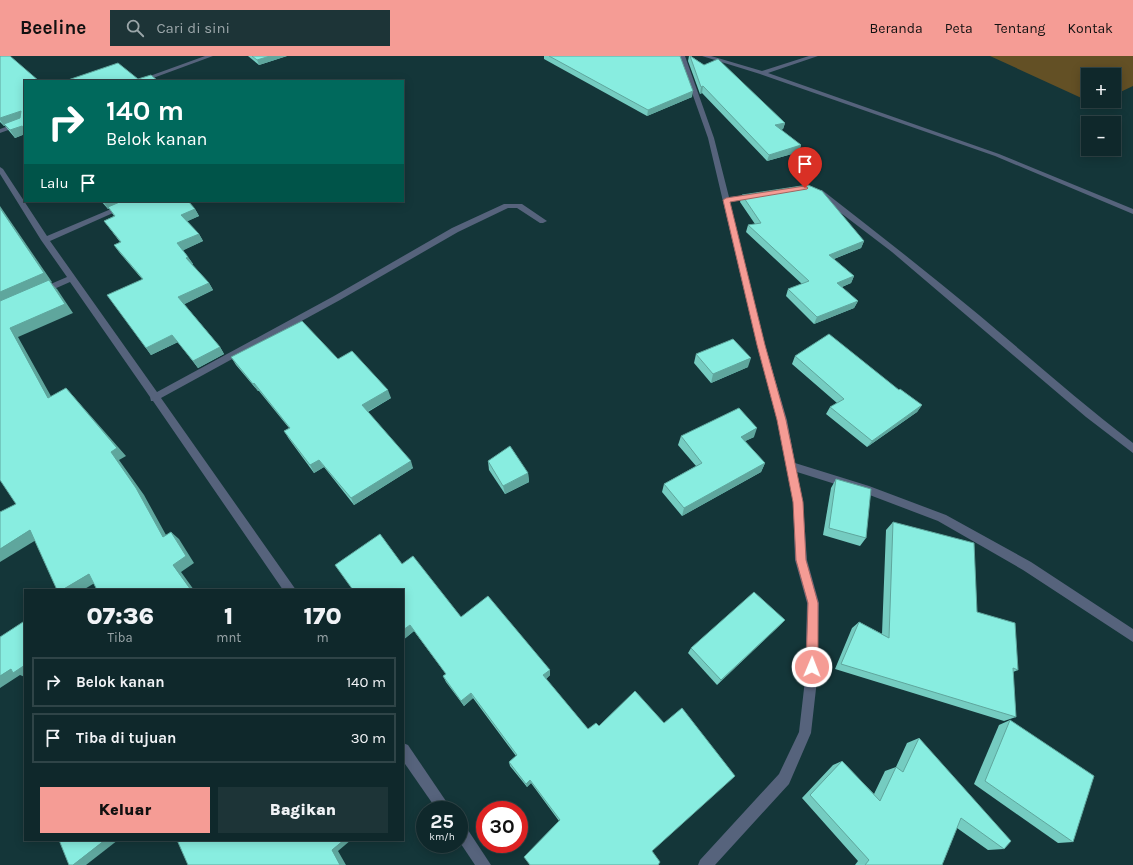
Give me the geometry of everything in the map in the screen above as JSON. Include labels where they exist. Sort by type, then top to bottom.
[{"type":"street","points":[[143,80],[210,56]]},
{"type":"street","points":[[682,56],[711,138],[761,345],[782,420],[798,502],[801,560],[813,603],[811,680],[805,733],[784,779],[705,865]]},
{"type":"street","points":[[705,56],[762,73],[996,155],[1133,212]]},
{"type":"street","points":[[762,73],[815,56]]},
{"type":"street","points":[[0,131],[24,122]]},
{"type":"street","points":[[0,169],[45,240],[154,398],[289,589]]},
{"type":"street","points":[[810,188],[823,194],[895,250],[1089,414],[1133,449]]},
{"type":"street","points":[[726,200],[761,195]]},
{"type":"street","points":[[45,240],[134,202]]},
{"type":"street","points":[[154,398],[338,298],[455,230],[507,206],[519,206],[543,221]]},
{"type":"street","points":[[36,294],[72,278]]},
{"type":"street","points":[[791,466],[869,490],[942,518],[1027,566],[1133,636]]},
{"type":"street","points":[[404,751],[440,801]]},
{"type":"street","points":[[468,842],[484,865]]},
{"type":"shaded area","points":[[990,56],[1133,56],[1133,86],[1121,92],[1121,68],[1081,68],[1081,98]]},
{"type":"building","points":[[0,56],[10,56],[38,80],[24,80],[24,127],[22,126],[10,130],[4,124],[20,118],[21,111],[0,118]]},
{"type":"building","points":[[252,56],[270,56],[257,60]]},
{"type":"building","points":[[549,56],[680,56],[693,91],[648,110]]},
{"type":"building","points":[[690,56],[704,65],[718,59],[785,123],[775,125],[801,145],[769,155],[703,86],[701,87]]},
{"type":"building","points":[[118,63],[138,79],[151,75],[157,80],[68,80]]},
{"type":"building","points":[[808,185],[822,191],[864,241],[829,255],[854,276],[837,283],[858,301],[817,317],[788,289],[809,281],[748,225],[761,223],[742,195]]},
{"type":"building","points":[[120,202],[189,202],[195,209],[181,215],[199,234],[177,243],[188,257],[186,258],[209,283],[178,297],[220,347],[193,361],[172,335],[146,348],[107,295],[143,279],[114,245],[121,242],[104,221],[115,216],[108,207]]},
{"type":"building","points":[[0,208],[44,273],[0,292]]},
{"type":"building","points":[[49,280],[65,304],[10,328],[48,398],[66,388],[117,448],[111,452],[136,488],[163,537],[171,532],[186,556],[173,565],[190,589],[96,589],[89,574],[64,589],[57,589],[30,530],[0,549],[0,512],[16,504],[0,480],[0,301]]},
{"type":"building","points":[[302,321],[338,359],[352,351],[388,390],[362,405],[411,461],[351,498],[319,460],[310,465],[284,431],[290,428],[231,357]]},
{"type":"building","points":[[829,334],[899,390],[900,389],[922,405],[872,441],[830,407],[844,399],[795,356]]},
{"type":"building","points":[[733,339],[751,358],[713,374],[696,354]]},
{"type":"building","points":[[739,408],[757,428],[741,437],[765,463],[684,508],[664,484],[702,463],[681,436]]},
{"type":"building","points":[[510,446],[528,473],[503,486],[488,461]]},
{"type":"building","points":[[836,479],[871,489],[866,538],[829,528]]},
{"type":"building","points":[[893,522],[974,543],[977,612],[1015,623],[1018,670],[1013,668],[1016,717],[841,664],[859,622],[889,638]]},
{"type":"building","points":[[380,534],[402,564],[413,556],[461,617],[488,596],[550,670],[543,675],[588,729],[596,723],[599,726],[635,691],[664,723],[682,708],[735,776],[652,851],[660,862],[658,865],[530,865],[524,857],[560,820],[530,780],[526,784],[509,762],[517,755],[471,693],[461,701],[443,676],[446,674],[410,625],[404,629],[404,589],[352,589],[335,565]]},
{"type":"building","points":[[754,592],[785,620],[721,680],[691,648]]},
{"type":"building","points":[[23,622],[24,666],[13,673],[11,669],[0,676],[0,637]]},
{"type":"building","points":[[1010,720],[1094,776],[1073,842],[985,781]]},
{"type":"building","points":[[919,738],[1011,841],[1004,849],[961,818],[942,865],[865,865],[869,860],[810,795],[842,761],[880,801],[896,767],[903,772]]},
{"type":"building","points":[[59,841],[104,841],[73,865],[69,865]]},
{"type":"building","points":[[177,841],[343,841],[332,850],[340,865],[188,865]]},
{"type":"route","points":[[805,188],[726,200],[761,345],[782,420],[798,502],[801,560],[813,603],[812,667]]}]
